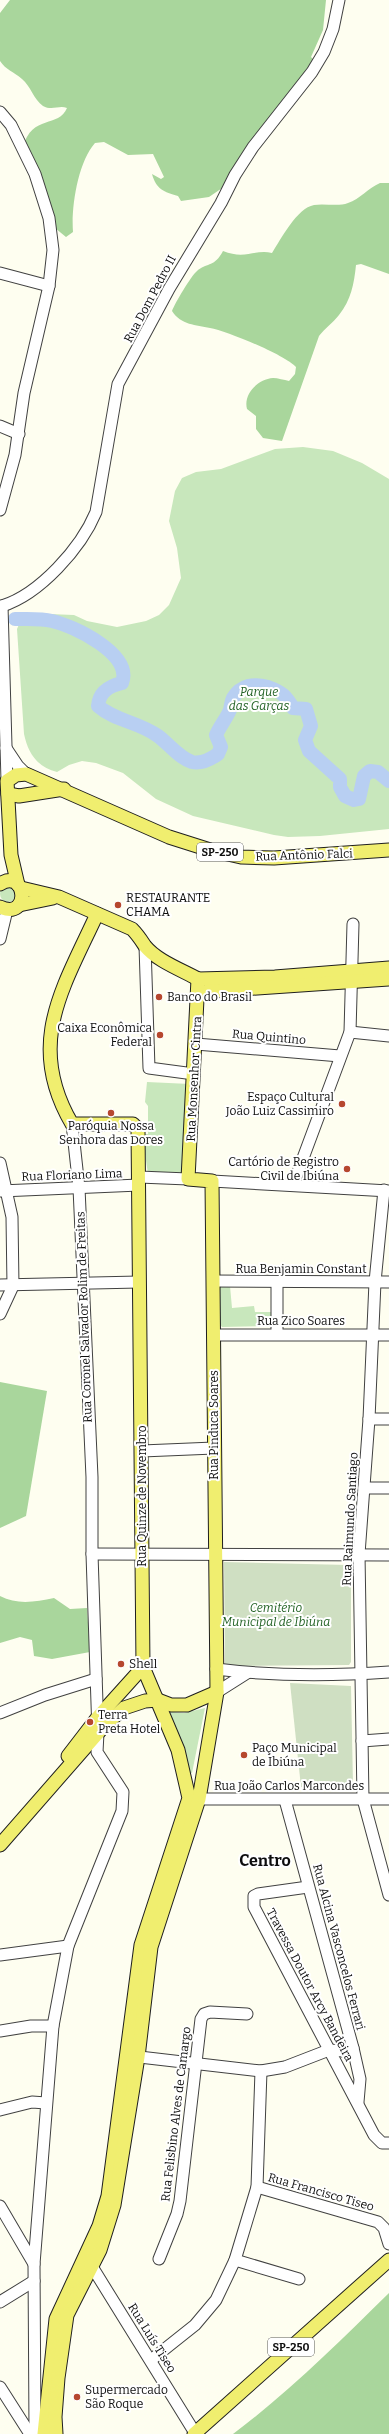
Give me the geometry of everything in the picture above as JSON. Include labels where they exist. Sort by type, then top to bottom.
[{"type":"main road","points":[[3,908],[14,909],[19,905],[23,897],[11,856],[7,787],[16,775],[26,774],[30,781],[28,795],[9,817]]},
{"type":"main road","name":"Rua Antônio Falci","points":[[26,774],[64,789],[170,837],[210,850],[241,857],[274,858],[389,850]]},
{"type":"main road","points":[[7,787],[19,796],[64,789]]},
{"type":"main road","points":[[11,856],[1,883],[59,897],[132,929],[142,938],[145,946],[198,986],[352,976],[389,968]]},
{"type":"main road","points":[[19,905],[59,897]]},
{"type":"main road","name":"Rua Coronel Salvador Rolim de Freitas","points":[[72,1124],[64,1111],[52,1076],[49,1038],[53,1012],[97,914]]},
{"type":"main road","points":[[352,976],[389,979]]},
{"type":"main road","name":"Rua Monsenhor Cintra","points":[[188,1179],[198,986]]},
{"type":"main road","name":"Rua Quinze de Novembro","points":[[72,1124],[136,1125],[139,1181],[143,1667],[178,1750],[194,1799]]},
{"type":"main road","points":[[188,1179],[212,1181]]},
{"type":"main road","name":"Rua Pinduca Soares","points":[[87,2262],[108,2196],[132,2056],[146,1946],[194,1799],[217,1692],[214,1553],[212,1181]]},
{"type":"main road","points":[[0,1832],[73,1751],[98,1717],[143,1667]]},
{"type":"main road","points":[[0,1845],[98,1733],[124,1708],[145,1701],[158,1700],[171,1705],[187,1705],[217,1692]]},
{"type":"main road","name":"SP-250","points":[[194,2433],[388,2257]]},
{"type":"main road","points":[[37,2433],[39,2413],[56,2319],[87,2262]]},
{"type":"main road","points":[[56,2434],[55,2417],[58,2378],[67,2315],[87,2262]]},
{"type":"street","name":"Rua Dom Pedro II","points":[[1,604],[13,602],[49,576],[70,554],[91,524],[96,512],[118,384],[169,289],[221,203],[235,175],[253,147],[312,72],[324,52],[333,29],[339,0]]},
{"type":"street","points":[[0,112],[11,125],[35,174],[49,218],[53,250],[49,286],[26,385],[19,434],[0,510]]},
{"type":"street","points":[[0,273],[49,286]]},
{"type":"street","points":[[0,426],[19,434]]},
{"type":"street","points":[[1,604],[7,787]]},
{"type":"street","points":[[5,746],[14,761],[26,774]]},
{"type":"street","points":[[0,939],[3,908]]},
{"type":"street","points":[[292,1185],[350,1032],[353,924]]},
{"type":"street","points":[[145,946],[149,1068],[194,1074]]},
{"type":"street","points":[[350,1032],[389,1036]]},
{"type":"street","name":"Rua Quintino","points":[[196,1044],[340,1056]]},
{"type":"street","name":"Rua Coronel Salvador Rolim de Freitas","points":[[39,2413],[34,2264],[53,2026],[68,1946],[122,1811],[123,1792],[97,1752],[98,1717],[92,1554],[92,1478],[82,1284],[79,1188],[72,1124]]},
{"type":"street","points":[[0,1163],[4,1195],[12,1217],[13,1286],[0,1314]]},
{"type":"street","name":"Rua Floriano Lima","points":[[4,1195],[139,1181],[188,1179]]},
{"type":"street","points":[[212,1181],[387,1190]]},
{"type":"street","name":"Rua Raimundo Santiago","points":[[387,1190],[375,1282],[369,1418],[359,1554],[360,1674],[364,1799],[389,1895]]},
{"type":"street","points":[[0,1285],[13,1286],[139,1282]]},
{"type":"street","name":"Rua Benjamin Constant","points":[[213,1282],[389,1282]]},
{"type":"street","points":[[277,1282],[277,1334]]},
{"type":"street","name":"Rua Zico Soares","points":[[214,1335],[389,1334]]},
{"type":"street","points":[[369,1418],[389,1419]]},
{"type":"street","points":[[142,1451],[214,1448]]},
{"type":"street","points":[[364,1488],[389,1488]]},
{"type":"street","points":[[92,1554],[214,1553],[389,1555]]},
{"type":"street","points":[[216,1668],[247,1673],[360,1674],[389,1672]]},
{"type":"street","points":[[217,1692],[247,1673]]},
{"type":"street","points":[[0,1713],[45,1695],[96,1679]]},
{"type":"street","points":[[362,1741],[389,1739]]},
{"type":"street","name":"Rua João Carlos Marcondes","points":[[194,1799],[389,1800]]},
{"type":"street","name":"Rua Alcina Vasconcelos Ferrari","points":[[285,1800],[353,2048],[360,2079],[358,2102]]},
{"type":"street","name":"Travessa Doutor Arcy Bandeira","points":[[308,1887],[258,1894],[254,1896],[254,1907],[358,2102],[374,2135],[382,2142],[389,2143]]},
{"type":"street","points":[[0,1955],[68,1946]]},
{"type":"street","name":"Rua Felisbino Alves de Camargo","points":[[159,2259],[177,2214],[180,2201],[201,2019],[204,2014],[210,2012],[247,2014]]},
{"type":"street","points":[[0,2031],[31,2026],[53,2026]]},
{"type":"street","points":[[132,2056],[261,2071],[285,2067],[329,2050],[343,2051],[353,2048]]},
{"type":"street","points":[[151,2360],[195,2325],[216,2300],[235,2260],[257,2187],[261,2071]]},
{"type":"street","points":[[0,2110],[32,2102],[46,2102]]},
{"type":"street","name":"Rua Francisco Tiseo","points":[[257,2187],[378,2222],[384,2228],[389,2244]]},
{"type":"street","points":[[0,2206],[34,2264]]},
{"type":"street","points":[[235,2260],[299,2280]]},
{"type":"street","name":"Rua Luís Tiseo","points":[[87,2262],[151,2360],[194,2433]]},
{"type":"street","points":[[0,2302],[34,2281]]},
{"type":"street","points":[[0,2387],[37,2433]]},
{"type":"green space","points":[[10,0],[326,0],[323,30],[311,57],[313,59],[319,57],[319,67],[314,79],[231,182],[209,197],[181,201],[178,196],[161,189],[156,183],[152,174],[161,179],[164,177],[153,154],[128,155],[104,142],[95,143],[84,161],[80,173],[73,210],[73,232],[66,237],[55,228],[23,147],[27,137],[33,130],[39,125],[58,118],[67,108],[49,108],[43,106],[25,82],[5,67],[0,61],[0,13]]},
{"type":"green space","points":[[380,183],[389,183],[389,274],[361,264],[356,265],[353,285],[346,304],[337,318],[319,336],[282,441],[263,438],[256,429],[256,416],[247,409],[247,398],[253,388],[262,381],[275,378],[289,381],[295,374],[296,367],[280,356],[242,338],[218,330],[184,322],[172,311],[183,290],[194,274],[201,268],[217,260],[223,251],[238,255],[260,252],[272,253],[290,225],[308,207],[314,205],[340,205],[348,203]]},
{"type":"green space","name":"Parque das Garças","points":[[303,447],[333,451],[362,463],[389,479],[389,829],[320,836],[288,837],[274,835],[193,816],[156,799],[123,773],[96,763],[82,761],[69,765],[57,772],[44,767],[39,763],[31,753],[24,734],[17,629],[24,613],[74,615],[87,621],[117,627],[146,621],[159,615],[169,605],[181,578],[177,548],[169,521],[175,491],[182,478],[196,472],[221,469],[275,449]]},
{"type":"green space","points":[[8,886],[14,888],[16,894],[14,900],[8,902],[2,900],[0,894],[2,888]]},
{"type":"green space","points":[[147,1082],[190,1084],[187,1176],[148,1174],[142,1134],[148,1134],[148,1106],[145,1102]]},
{"type":"green space","points":[[217,1285],[230,1286],[232,1308],[254,1306],[255,1312],[273,1312],[273,1326],[222,1327],[218,1322]]},
{"type":"green space","points":[[0,1382],[47,1391],[26,1516],[0,1528]]},
{"type":"green space","name":"Cemitério Municipal de Ibiúna","points":[[224,1562],[348,1565],[351,1575],[351,1662],[349,1665],[225,1666]]},
{"type":"green space","points":[[0,1596],[20,1602],[54,1598],[70,1609],[87,1608],[90,1652],[52,1659],[34,1656],[32,1640],[20,1637],[0,1643]]},
{"type":"green space","points":[[290,1683],[351,1686],[353,1784],[348,1789],[301,1787]]},
{"type":"green space","points":[[205,1708],[192,1773],[187,1772],[170,1712],[184,1713]]},
{"type":"green space","points":[[389,2293],[389,2434],[233,2434],[294,2384]]},
{"type":"waterway","points":[[15,619],[43,619],[62,624],[87,635],[110,652],[119,662],[123,672],[122,683],[106,690],[100,697],[98,706],[112,715],[151,731],[187,760],[192,762],[202,762],[218,754],[221,747],[216,735],[230,710],[233,698],[240,690],[248,686],[258,685],[277,691],[286,697],[293,708],[306,709],[311,726],[305,740],[309,751],[340,779],[340,787],[345,796],[354,800],[359,799],[364,776],[370,771],[378,772],[389,781]]},
{"type":"place","name":"RESTAURANTE CHAMA","points":[[118,905]]},
{"type":"place","name":"Banco do Brasil","points":[[159,997]]},
{"type":"place","name":"Caixa Econômica Federal","points":[[160,1035]]},
{"type":"place","name":"Espaço Cultural João Luiz Cassimiro","points":[[342,1104]]},
{"type":"place","name":"Paróquia Nossa Senhora das Dores","points":[[111,1113]]},
{"type":"place","name":"Cartório de Registro Civil de Ibiúna","points":[[347,1169]]},
{"type":"place","name":"Shell","points":[[121,1664]]},
{"type":"place","name":"Terra Preta Hotel","points":[[90,1722]]},
{"type":"place","name":"Paço Municipal de Ibiúna","points":[[244,1755]]},
{"type":"place","name":"Supermercado São Roque","points":[[77,2397]]},
{"type":"district","name":"Centro","points":[[265,1860]]}]
